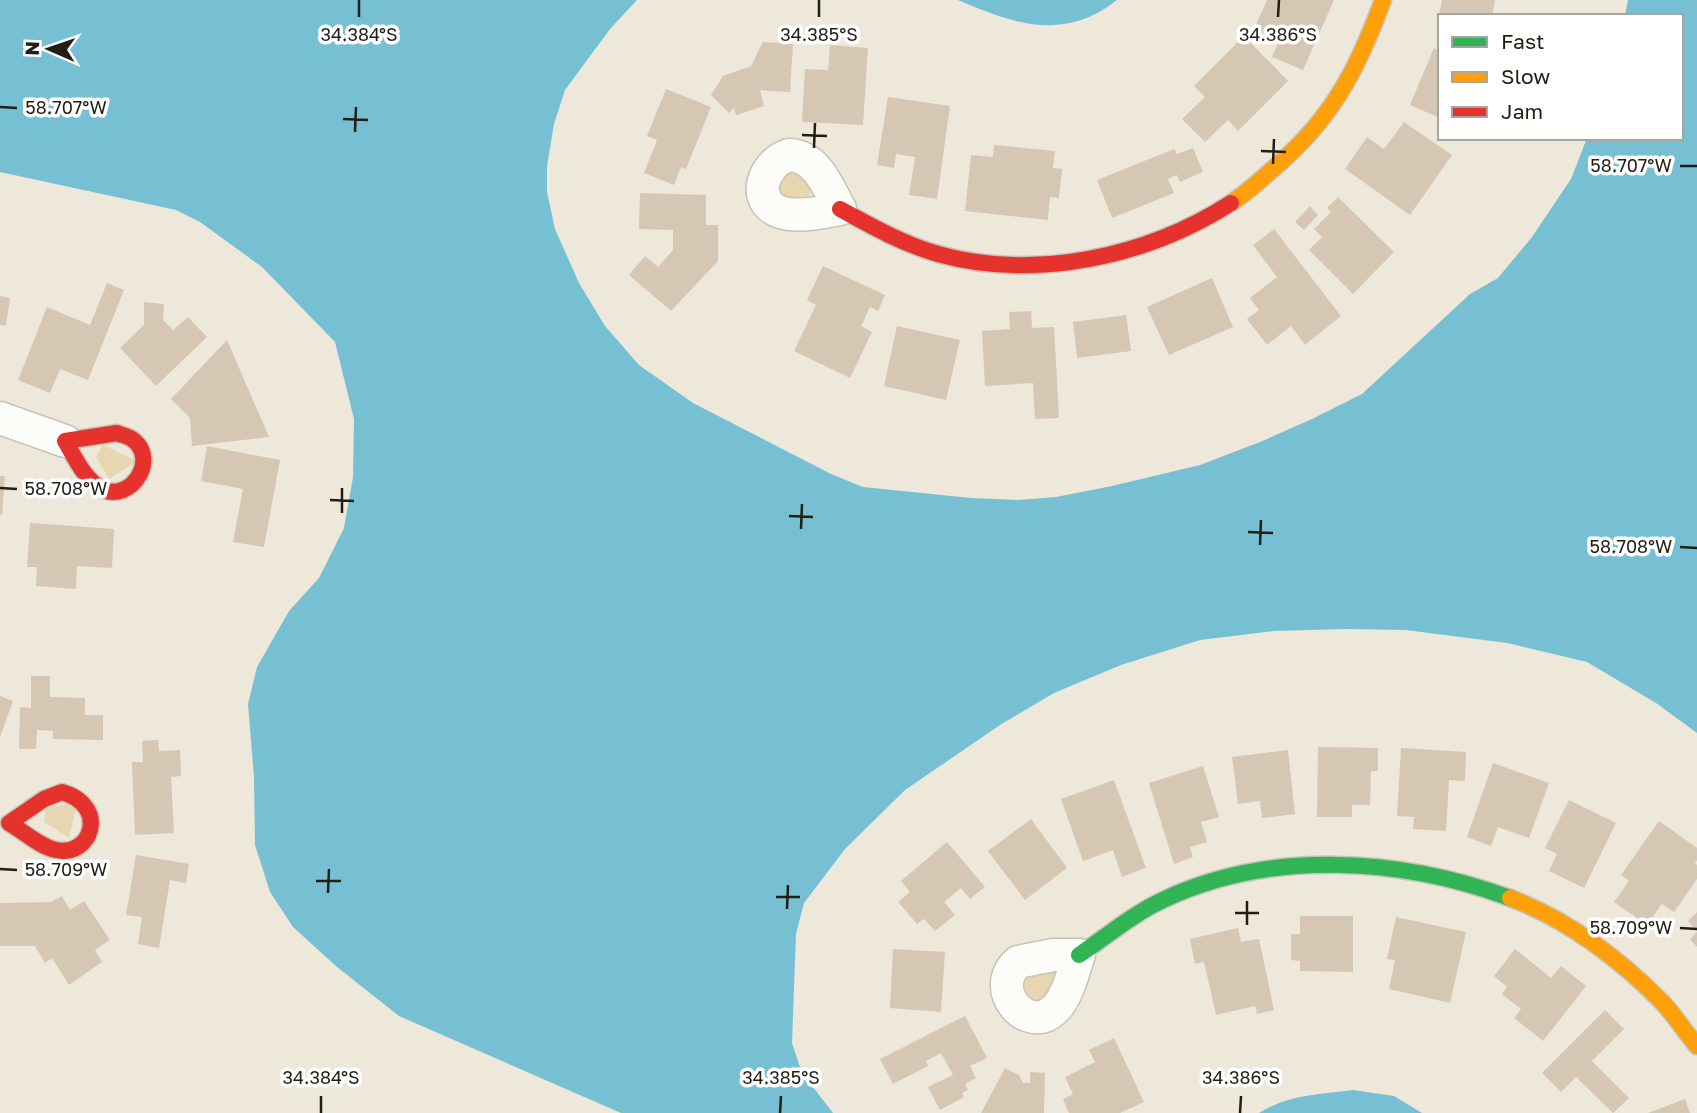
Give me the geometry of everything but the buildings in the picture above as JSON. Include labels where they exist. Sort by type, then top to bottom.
[{"type":"street","points":[[840,209],[902,240],[951,257],[1009,264],[1068,263],[1134,249],[1192,225],[1244,195],[1288,157],[1324,120],[1353,73],[1383,0]]},
{"type":"street","points":[[0,418],[65,441],[107,434],[126,435],[133,438],[139,446],[143,456],[142,474],[129,488],[119,492],[102,490],[89,477],[65,441]]},
{"type":"street","points":[[62,792],[78,797],[86,805],[92,822],[86,840],[78,848],[62,853],[44,846],[4,822],[62,792]]},
{"type":"street","points":[[1079,955],[1162,900],[1220,879],[1275,869],[1320,865],[1378,866],[1423,871],[1465,880],[1535,908],[1608,953],[1667,1007],[1697,1046]]},
{"type":"shaded area","points":[[786,164],[814,184],[809,196],[799,203],[777,194],[776,173]]},
{"type":"shaded area","points":[[103,445],[137,461],[109,479],[96,457]]},
{"type":"shaded area","points":[[77,802],[69,838],[44,822],[46,808]]},
{"type":"shaded area","points":[[1052,966],[1060,977],[1059,990],[1038,1002],[1032,1001],[1022,992],[1022,972]]},
{"type":"water","points":[[0,0],[637,0],[610,29],[565,90],[554,124],[547,166],[547,192],[555,229],[579,283],[605,326],[639,365],[693,403],[831,474],[863,487],[971,498],[1018,500],[1056,497],[1200,465],[1260,442],[1362,394],[1470,294],[1498,278],[1532,237],[1571,179],[1586,140],[1683,140],[1683,14],[1625,14],[1628,0],[1697,0],[1697,733],[1656,703],[1587,662],[1507,643],[1406,630],[1274,631],[1200,640],[1121,665],[1054,693],[1000,725],[905,790],[845,849],[804,903],[796,934],[792,1043],[802,1073],[833,1113],[621,1113],[399,1016],[337,967],[293,927],[270,892],[255,845],[254,777],[248,704],[257,667],[289,611],[319,578],[344,528],[353,477],[354,419],[335,342],[262,267],[200,222],[176,210],[0,172]]},
{"type":"water","points":[[958,0],[1117,0],[1078,21],[1039,25],[999,16]]},
{"type":"water","points":[[1353,1090],[1394,1096],[1422,1113],[1259,1113],[1293,1099]]},
{"type":"traffic: fast","points":[[1079,955],[1163,900],[1204,884],[1291,866],[1336,865],[1425,874],[1510,898]]},
{"type":"traffic: slow","points":[[1231,203],[1293,151],[1326,113],[1352,72],[1383,0]]},
{"type":"traffic: slow","points":[[1510,898],[1552,917],[1611,956],[1663,1003],[1697,1046]]},
{"type":"traffic: jam","points":[[840,209],[925,250],[975,262],[1013,265],[1051,264],[1127,250],[1163,238],[1231,203]]},
{"type":"traffic: jam","points":[[117,433],[130,438],[140,448],[142,469],[128,487],[107,491],[87,476],[65,441],[117,433]]},
{"type":"traffic: jam","points":[[62,792],[77,799],[86,808],[90,819],[86,839],[78,846],[68,850],[56,850],[9,823],[44,799],[62,792]]}]
